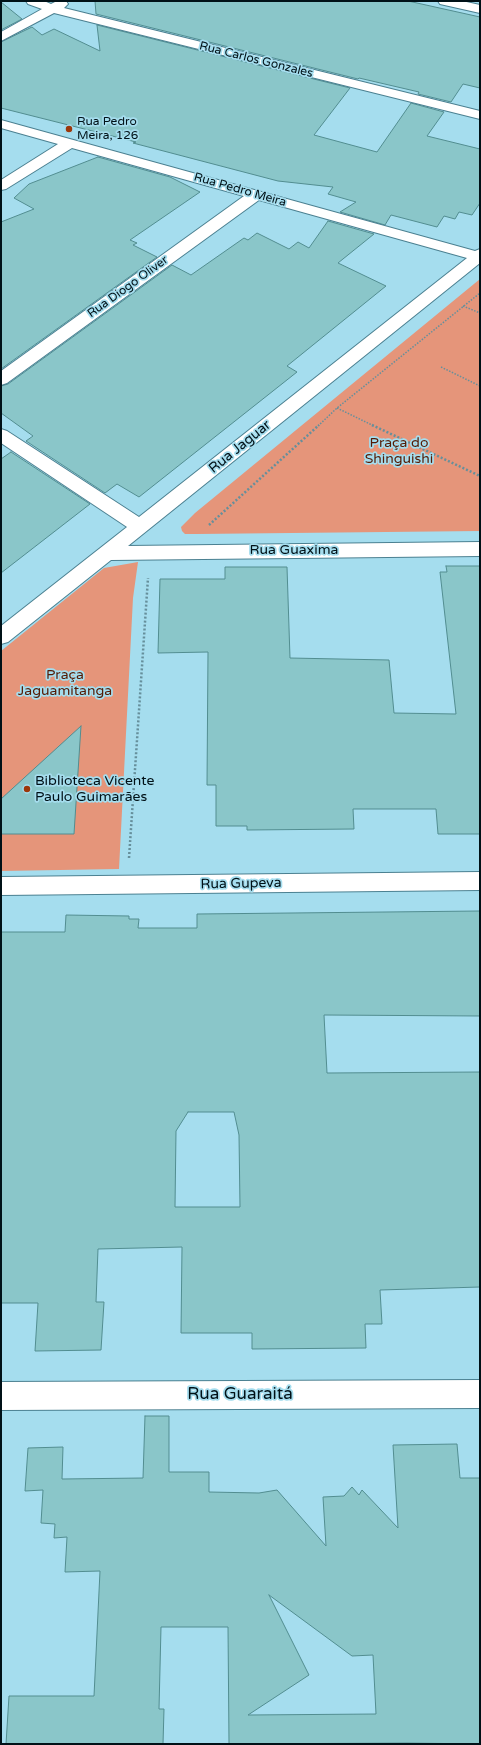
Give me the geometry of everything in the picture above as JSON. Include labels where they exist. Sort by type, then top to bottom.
[{"type":"street","name":"Rua Carlos Gonzales","points":[[33,1],[52,9],[480,115]]},
{"type":"street","points":[[1,37],[67,1]]},
{"type":"street","points":[[445,1],[480,9]]},
{"type":"street","name":"Rua Pedro Meira","points":[[1,124],[479,256]]},
{"type":"street","points":[[1,186],[71,143]]},
{"type":"street","name":"Rua Diogo Oliver","points":[[1,379],[256,195]]},
{"type":"street","name":"Rua Jaguar","points":[[1,637],[479,256]]},
{"type":"street","points":[[1,435],[140,527]]},
{"type":"street","name":"Rua Guaxima","points":[[108,553],[149,551],[480,549]]},
{"type":"street","name":"Rua Gupeva","points":[[1,886],[126,886],[480,881]]},
{"type":"street","name":"Rua Guaraitá","points":[[1,1396],[480,1394]]},
{"type":"path","points":[[208,526],[337,408],[480,293]]},
{"type":"path","points":[[464,306],[480,313]]},
{"type":"path","points":[[441,367],[480,386]]},
{"type":"path","points":[[337,408],[480,476]]},
{"type":"path","points":[[126,886],[146,617],[149,551]]},
{"type":"green space","name":"Praça do Shinguishi","points":[[480,279],[480,531],[185,534],[182,531],[181,527],[195,513]]},
{"type":"green space","name":"Praça Jaguamitanga","points":[[138,562],[133,598],[119,869],[1,871],[1,651],[104,568]]},
{"type":"building","points":[[95,1],[408,1],[480,17],[480,88],[463,84],[451,102],[418,94],[419,92],[358,79],[96,14]]},
{"type":"building","points":[[1,2],[22,19],[1,30]]},
{"type":"building","points":[[97,25],[350,88],[314,135],[377,152],[411,103],[444,112],[427,136],[480,149],[480,203],[472,215],[459,212],[455,219],[444,216],[437,227],[391,215],[385,225],[340,212],[356,202],[328,194],[333,187],[278,181],[133,143],[136,142],[1,108],[1,42],[32,27],[42,35],[54,29],[100,51]]},
{"type":"building","points":[[98,157],[170,177],[200,192],[130,240],[137,243],[133,245],[157,257],[1,369],[1,222],[34,209],[14,198],[29,184]]},
{"type":"building","points":[[328,221],[374,234],[338,263],[386,286],[287,366],[297,372],[139,497],[117,484],[105,493],[26,441],[33,436],[1,413],[1,386],[8,384],[172,265],[191,275],[244,238],[248,240],[257,233],[289,249],[298,242],[309,248]]},
{"type":"building","points":[[11,452],[90,504],[1,573],[1,459]]},
{"type":"building","points":[[446,566],[480,566],[480,834],[438,834],[436,809],[353,809],[354,829],[247,830],[247,826],[216,826],[216,785],[207,785],[208,652],[158,653],[160,579],[225,579],[225,567],[287,567],[290,658],[389,660],[394,713],[456,714],[440,572],[447,572]]},
{"type":"building","points":[[81,726],[74,834],[1,834],[1,799]]},
{"type":"building","points":[[480,911],[480,1016],[324,1015],[327,1073],[480,1072],[480,1287],[380,1290],[382,1324],[365,1324],[366,1348],[252,1349],[252,1333],[181,1333],[182,1247],[98,1249],[96,1302],[104,1302],[101,1350],[35,1351],[38,1303],[1,1303],[1,932],[65,932],[66,915],[129,916],[129,919],[139,919],[138,928],[197,928],[197,914]],"holes":[[[188,1112],[234,1112],[239,1135],[240,1207],[175,1207],[176,1131]]]},
{"type":"building","points":[[145,1416],[169,1416],[169,1472],[209,1472],[209,1492],[259,1493],[277,1490],[326,1546],[323,1497],[344,1496],[352,1487],[359,1495],[362,1490],[398,1528],[393,1445],[457,1444],[460,1478],[480,1478],[480,1744],[229,1744],[228,1627],[161,1627],[159,1709],[164,1709],[163,1744],[6,1744],[9,1696],[94,1696],[100,1571],[65,1572],[67,1537],[54,1538],[55,1524],[41,1523],[43,1490],[25,1491],[28,1448],[63,1447],[62,1479],[143,1478]],"holes":[[[269,1595],[352,1656],[373,1655],[376,1714],[248,1715],[309,1675]]]},
{"type":"place","name":"Rua Pedro Meira, 126","points":[[69,129]]},
{"type":"place","name":"Biblioteca Vicente Paulo Guimarães","points":[[27,789]]}]
